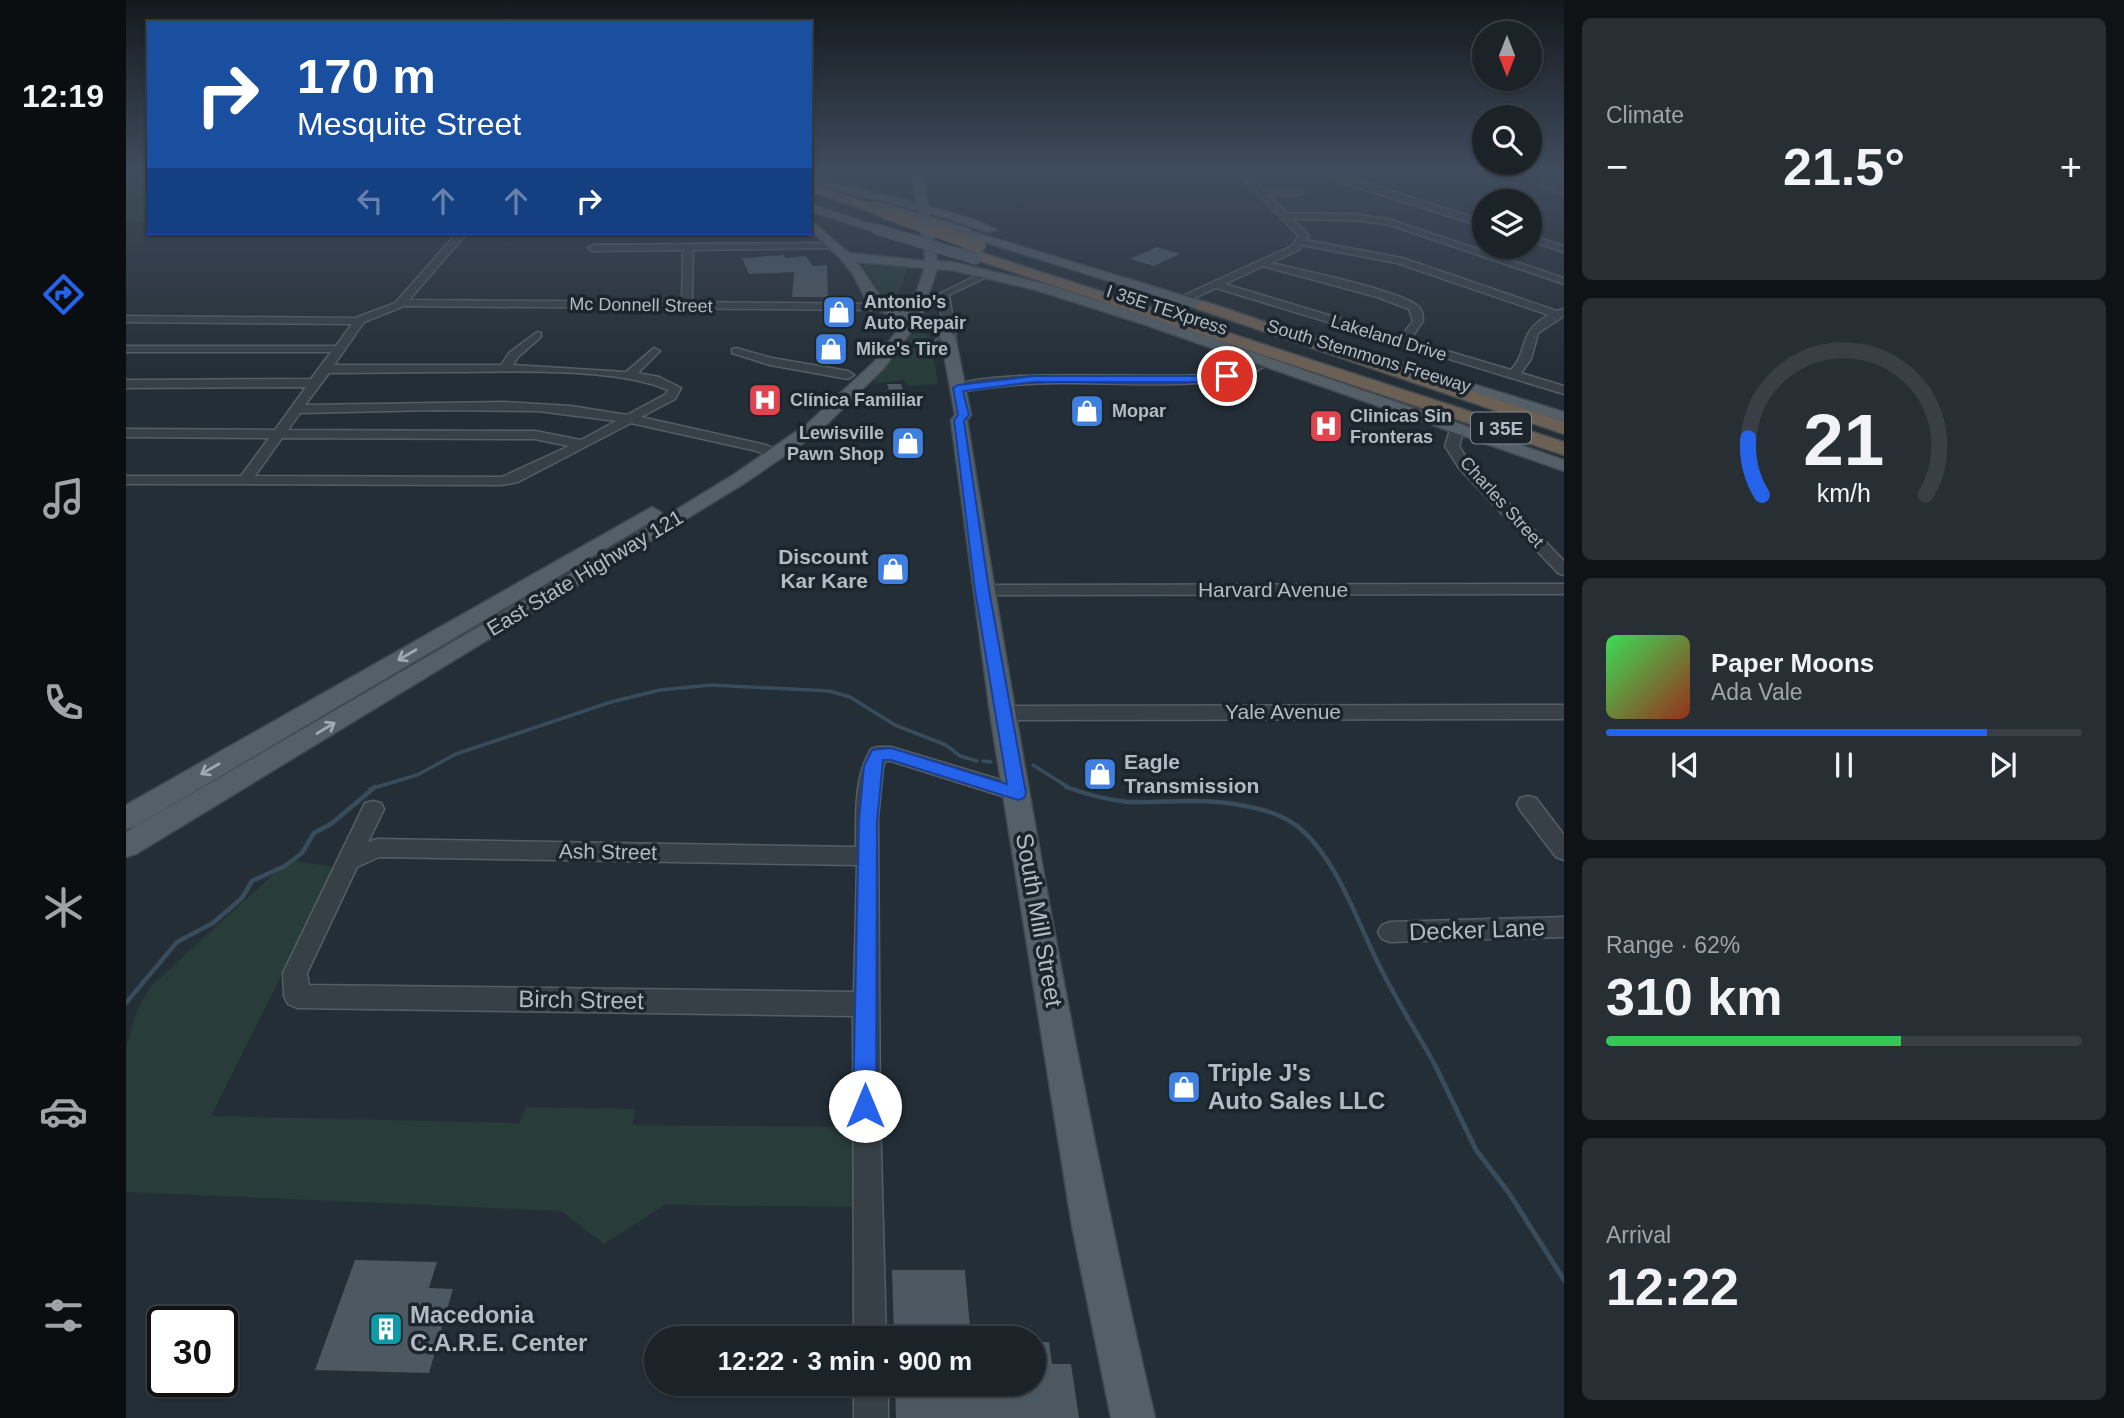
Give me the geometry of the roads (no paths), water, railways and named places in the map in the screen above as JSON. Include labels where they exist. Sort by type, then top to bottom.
[{"type":"highway","name":"South Stemmons Freeway","points":[[949,238],[1564,449]]},
{"type":"highway","name":"South Stemmons Freeway","points":[[971,246],[1133,289],[1564,429]]},
{"type":"highway","name":"I 35E TEXpress","points":[[971,246],[1564,438]]},
{"type":"highway","points":[[1133,289],[1149,302],[1294,350]]},
{"type":"highway","points":[[1203,306],[1564,429]]},
{"type":"highway","points":[[1148,321],[1438,407]]},
{"type":"main road","points":[[826,238],[857,269],[889,314],[934,331],[945,342]]},
{"type":"main road","points":[[835,246],[874,252],[897,247],[900,238]]},
{"type":"main road","name":"East State Highway 121","points":[[768,452],[872,350],[889,314],[911,283],[914,261],[912,238]]},
{"type":"main road","name":"East State Highway 121","points":[[126,846],[360,695],[640,530],[727,471],[768,452],[841,403],[878,365],[889,314],[931,270],[928,238]]},
{"type":"main road","name":"South Stemmons Freeway","points":[[949,238],[1119,311]]},
{"type":"main road","name":"South Stemmons Freeway","points":[[962,238],[971,246],[988,274],[1119,311],[1564,466]]},
{"type":"main road","name":"South Stemmons Freeway","points":[[845,256],[873,261],[931,262],[971,246],[1024,245],[1133,289],[1203,306],[1564,417]]},
{"type":"main road","points":[[857,269],[862,262],[873,261]]},
{"type":"main road","name":"South Mill Street","points":[[945,342],[953,389],[953,416],[959,420],[1002,713],[1091,1226],[1133,1418]]},
{"type":"main road","name":"East State Highway 121","points":[[126,818],[360,695]]},
{"type":"street","points":[[126,319],[357,321],[401,303],[457,238]]},
{"type":"street","points":[[1182,300],[1295,248],[1303,238]]},
{"type":"street","points":[[1436,238],[1564,281]]},
{"type":"street","points":[[1301,242],[1399,260],[1560,313]]},
{"type":"street","points":[[1542,242],[1564,248]]},
{"type":"street","points":[[593,248],[835,246]]},
{"type":"street","points":[[687,305],[688,248]]},
{"type":"street","points":[[1262,263],[1381,295],[1413,307],[1417,311],[1418,321],[1403,342]]},
{"type":"street","name":"South Mill Street","points":[[945,342],[944,294],[988,274]]},
{"type":"street","name":"Lakeland Drive","points":[[1214,284],[1564,390]]},
{"type":"street","name":"Mc Donnell Street","points":[[401,303],[687,305],[889,314]]},
{"type":"street","points":[[1513,375],[1525,363],[1531,335],[1543,322],[1560,313]]},
{"type":"street","points":[[245,480],[358,327],[357,321]]},
{"type":"street","points":[[504,370],[513,355],[537,335]]},
{"type":"street","points":[[126,349],[341,349]]},
{"type":"street","points":[[628,376],[653,351]]},
{"type":"street","points":[[736,351],[770,361],[848,375]]},
{"type":"street","points":[[953,389],[1034,379],[1196,379],[1235,374],[1263,363]]},
{"type":"street","points":[[126,480],[502,481],[513,479],[629,420],[671,396],[675,388],[667,383],[628,376],[565,370],[326,369]]},
{"type":"street","points":[[126,384],[317,383]]},
{"type":"street","points":[[298,409],[542,407],[603,414],[768,452]]},
{"type":"street","name":"Charles Street","points":[[1457,430],[1452,446],[1464,465],[1564,570]]},
{"type":"street","points":[[126,433],[535,435],[583,444]]},
{"type":"street","name":"Harvard Avenue","points":[[982,590],[1564,589]]},
{"type":"street","name":"Yale Avenue","points":[[1002,713],[1564,712]]},
{"type":"street","points":[[870,1326],[865,1004],[868,821],[872,766],[878,754],[891,754],[1018,793]]},
{"type":"street","points":[[1528,804],[1564,851]]},
{"type":"street","points":[[351,860],[373,809]]},
{"type":"street","name":"Ash Street","points":[[351,860],[377,848],[869,856]]},
{"type":"street","name":"Birch Street","points":[[351,860],[295,973],[297,996],[865,1004]]},
{"type":"street","name":"Decker Lane","points":[[1390,932],[1564,927]]},
{"type":"street","points":[[871,1396],[871,1418]]},
{"type":"waterway","points":[[374,788],[417,775],[456,754],[611,702],[660,690],[711,685],[829,691],[850,697],[895,725],[946,745],[960,756],[977,761]]},
{"type":"waterway","points":[[983,761],[991,762]]},
{"type":"waterway","points":[[1033,765],[1069,788]]},
{"type":"waterway","points":[[126,1003],[177,942],[213,923],[242,898],[252,881],[285,866],[302,853],[314,833],[331,824],[374,788]]},
{"type":"waterway","points":[[370,789],[374,788]]},
{"type":"waterway","points":[[1069,788],[1128,802],[1203,801],[1238,805],[1267,811],[1302,830],[1337,875],[1385,976],[1435,1065]]},
{"type":"waterway","points":[[1435,1065],[1476,1150],[1509,1193],[1564,1280]]},
{"type":"place","name":"Antonio's Auto Repair","points":[[839,312]]},
{"type":"place","name":"Mike's Tire","points":[[831,349]]},
{"type":"place","name":"Clínica Familiar","points":[[765,400]]},
{"type":"place","name":"Mopar","points":[[1087,411]]},
{"type":"place","name":"Clinicas Sin Fronteras","points":[[1326,426]]},
{"type":"place","name":"Lewisville Pawn Shop","points":[[908,443]]},
{"type":"place","name":"Discount Kar Kare","points":[[893,569]]},
{"type":"place","name":"Eagle Transmission","points":[[1100,774]]},
{"type":"place","name":"Triple J's Auto Sales LLC","points":[[1184,1087]]},
{"type":"place","name":"Macedonia C.A.R.E. Center","points":[[386,1329]]}]
